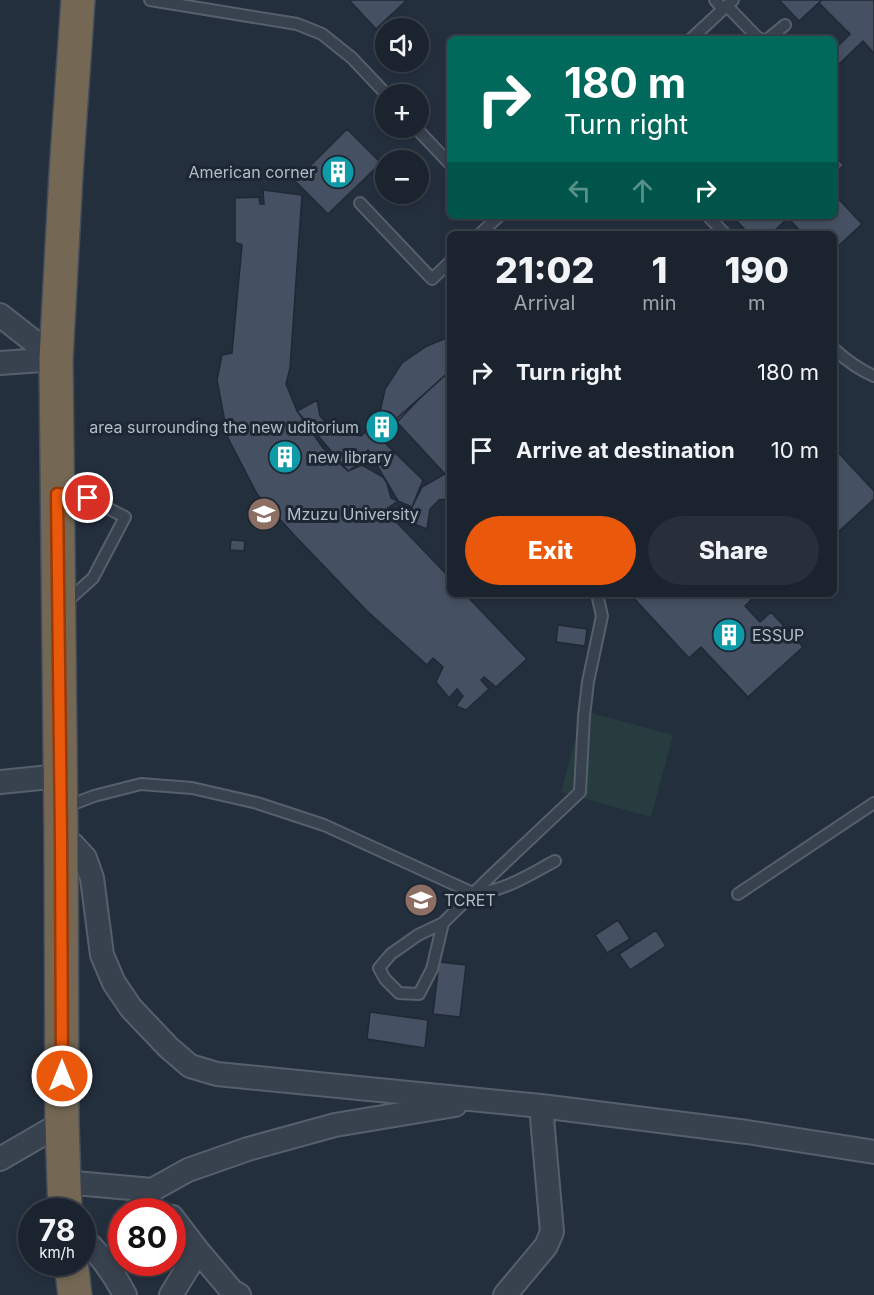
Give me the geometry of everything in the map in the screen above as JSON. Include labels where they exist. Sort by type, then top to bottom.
[{"type":"highway","points":[[64,1197],[56,359],[78,0]]},
{"type":"highway","points":[[73,1276],[75,1295]]},
{"type":"street","points":[[0,315],[56,359]]},
{"type":"street","points":[[0,363],[56,359]]},
{"type":"street","points":[[1,776],[60,776]]},
{"type":"street","points":[[61,823],[73,845],[85,858],[92,878],[102,955],[114,982],[131,1008],[168,1047],[190,1066],[217,1074],[541,1106],[747,1132],[874,1152]]},
{"type":"street","points":[[64,1197],[152,1190],[188,1170],[248,1149],[335,1125],[483,1100]]},
{"type":"street","points":[[505,1295],[546,1246],[552,1232],[541,1106]]},
{"type":"street","points":[[0,1159],[62,1123]]},
{"type":"street","points":[[152,1190],[158,1198]]},
{"type":"street","points":[[186,1235],[232,1291],[239,1295]]},
{"type":"street","points":[[96,1250],[125,1295]]},
{"type":"street","points":[[171,1295],[198,1251]]},
{"type":"lane","points":[[150,0],[297,24],[322,34],[352,58],[377,84]]},
{"type":"lane","points":[[715,0],[728,5],[755,36]]},
{"type":"lane","points":[[694,36],[728,5]]},
{"type":"lane","points":[[772,36],[785,25]]},
{"type":"lane","points":[[425,138],[447,161]]},
{"type":"lane","points":[[360,203],[432,279],[447,265]]},
{"type":"lane","points":[[483,231],[495,219]]},
{"type":"lane","points":[[711,219],[722,231]]},
{"type":"lane","points":[[837,352],[860,370],[874,375]]},
{"type":"lane","points":[[57,494],[88,498],[124,518],[93,578],[58,610]]},
{"type":"lane","points":[[443,923],[432,969],[419,994],[399,993],[385,979],[379,968],[391,954],[418,934],[443,923],[580,792],[588,682],[602,616],[598,597]]},
{"type":"lane","points":[[61,823],[94,796],[141,784],[192,788],[258,803],[324,825],[473,893],[487,893],[555,861]]},
{"type":"lane","points":[[738,894],[874,803]]},
{"type":"green space","points":[[583,711],[673,735],[651,817],[561,792]]},
{"type":"building","points":[[349,0],[407,0],[388,18],[375,18],[375,28]]},
{"type":"building","points":[[779,0],[822,0],[799,21]]},
{"type":"building","points":[[822,0],[874,0],[874,53],[863,41],[837,66],[837,47],[850,34],[819,3]]},
{"type":"building","name":"American corner","points":[[347,129],[375,157],[375,169],[328,214],[295,181]]},
{"type":"building","points":[[837,158],[844,165],[837,171]]},
{"type":"building","name":"new library","points":[[263,190],[302,195],[290,368],[286,384],[297,411],[323,448],[348,471],[362,465],[383,477],[391,498],[398,501],[385,510],[447,575],[447,597],[468,597],[527,659],[496,687],[484,677],[481,680],[489,689],[466,710],[456,706],[463,696],[457,689],[449,698],[436,682],[443,667],[433,658],[427,665],[367,611],[257,494],[228,438],[217,380],[222,355],[232,353],[242,245],[235,242],[235,198],[259,197],[260,204],[264,204]]},
{"type":"building","points":[[837,197],[862,224],[837,247],[837,231],[800,231],[789,219],[837,219]]},
{"type":"building","points":[[735,219],[787,219],[774,231],[746,231]]},
{"type":"building","name":"area surrounding the new uditorium","points":[[447,340],[447,374],[381,439],[423,480],[412,507],[398,501],[368,450],[348,471],[297,411],[317,400],[320,416],[335,432],[361,436],[378,421],[385,389],[402,363],[427,346]]},
{"type":"building","points":[[447,374],[447,472],[445,474],[395,420]]},
{"type":"building","points":[[837,451],[874,491],[874,499],[837,533]]},
{"type":"building","points":[[447,472],[447,499],[439,500],[430,509],[427,529],[409,522],[412,507],[422,487]]},
{"type":"building","points":[[231,540],[245,541],[244,551],[230,550]]},
{"type":"building","name":"ESSUP","points":[[633,597],[754,597],[745,606],[760,622],[771,612],[803,647],[748,697],[701,647],[689,658]]},
{"type":"building","points":[[558,625],[587,629],[585,646],[556,642]]},
{"type":"building","points":[[618,920],[630,939],[607,953],[595,935]]},
{"type":"building","points":[[656,930],[666,946],[630,970],[619,954]]},
{"type":"building","points":[[439,962],[466,965],[460,1017],[433,1014]]},
{"type":"building","points":[[370,1012],[428,1020],[425,1048],[367,1039]]},
{"type":"place","name":"American corner","points":[[338,172]]},
{"type":"place","name":"area surrounding the new uditorium","points":[[382,427]]},
{"type":"place","name":"new library","points":[[285,457]]},
{"type":"place","name":"Mzuzu University","points":[[264,514]]},
{"type":"place","name":"ESSUP","points":[[729,635]]},
{"type":"place","name":"TCRET","points":[[421,900]]},
{"type":"route","points":[[62,1076],[57,494],[88,498]]}]
